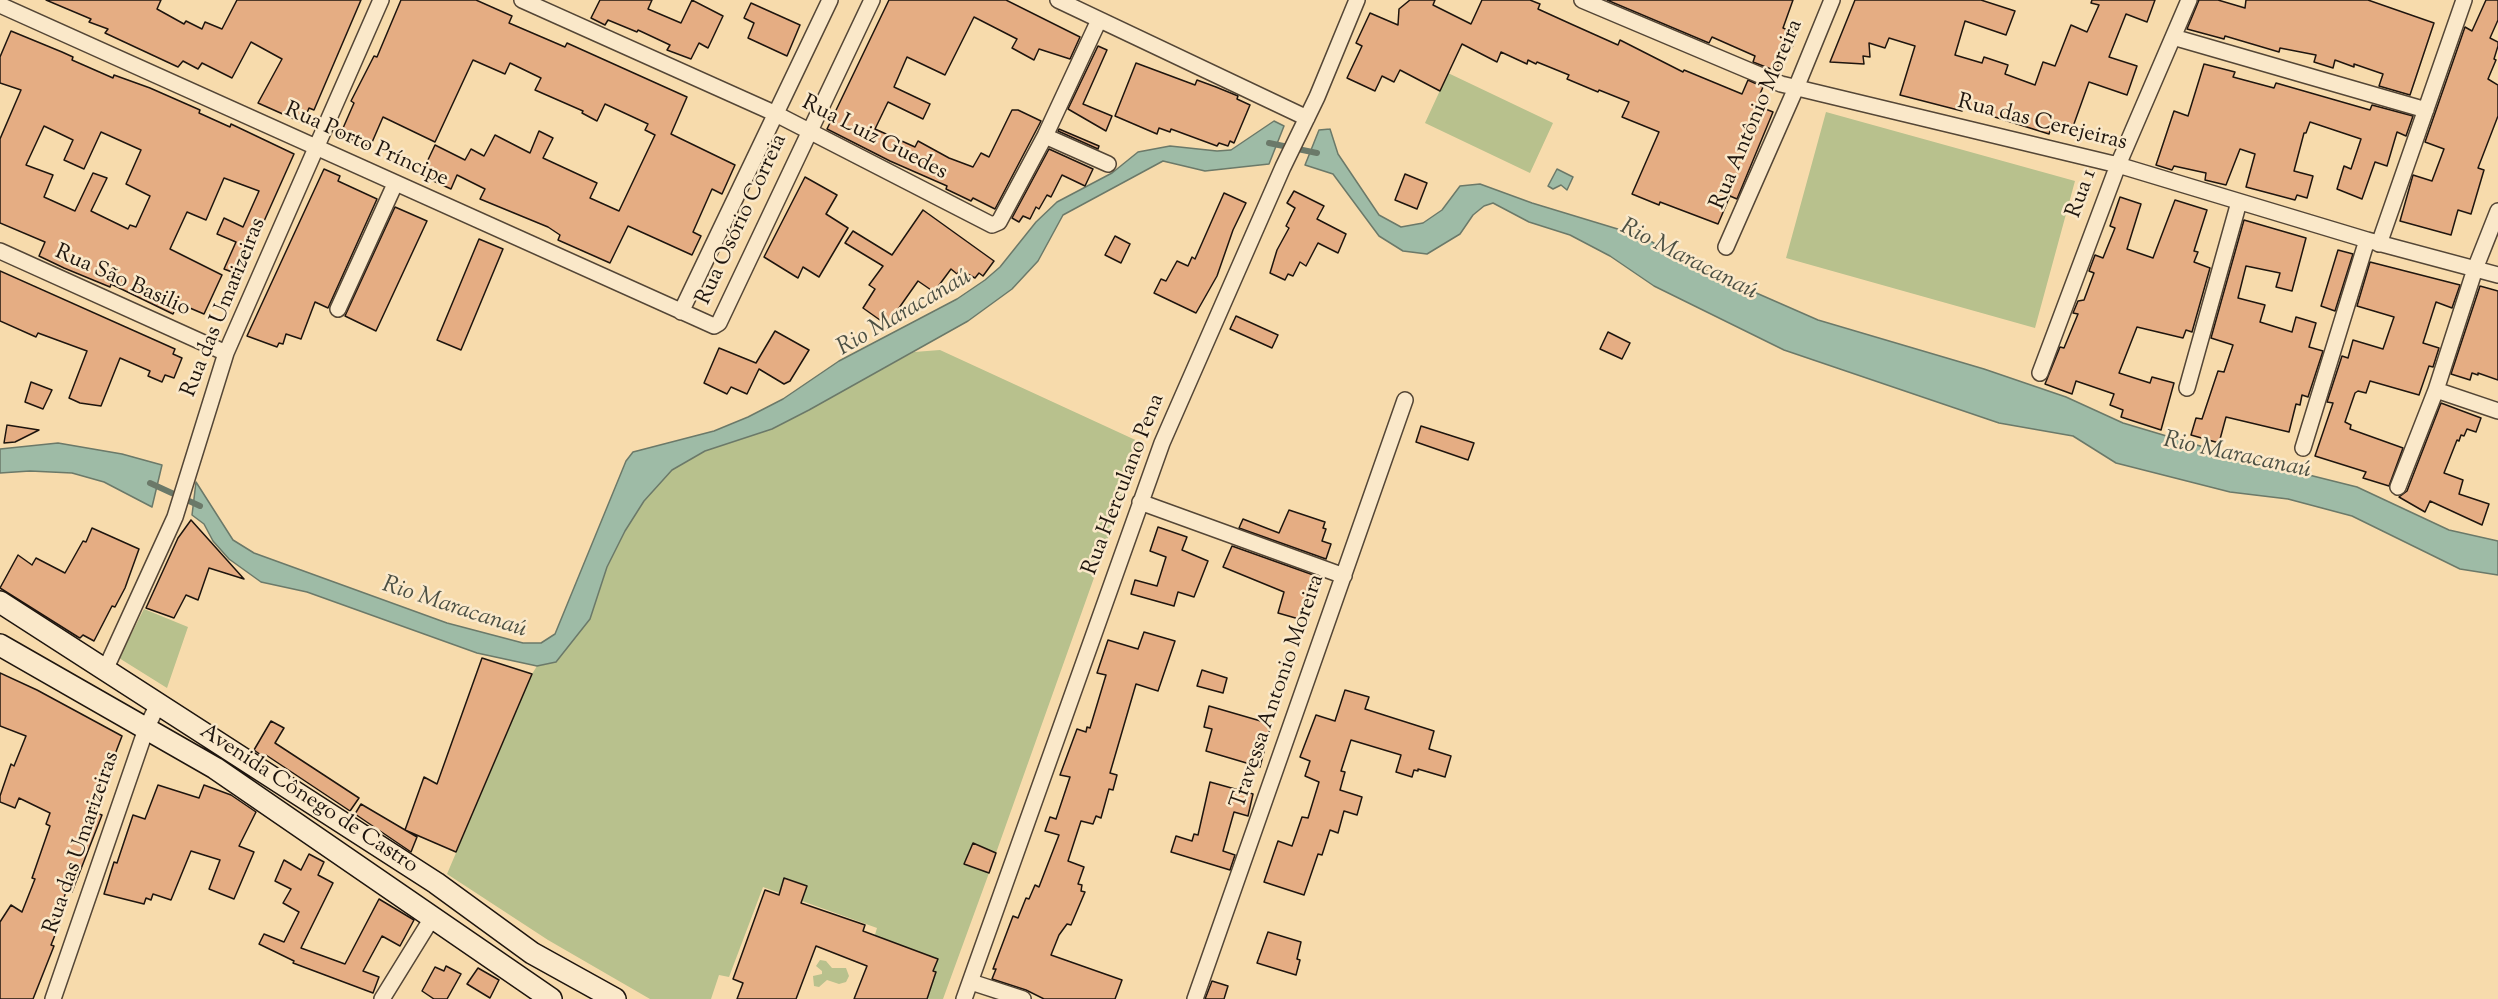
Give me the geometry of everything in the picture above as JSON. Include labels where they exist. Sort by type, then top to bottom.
[{"type":"main road","name":"Avenida Cônego de Castro","points":[[0,602],[106,668],[436,883],[532,953],[615,999]]},
{"type":"main road","name":"Avenida Cônego de Castro","points":[[0,645],[215,768],[551,999]]},
{"type":"street","name":"Rua das Umarizeiras","points":[[106,668],[175,517],[226,353],[381,0]]},
{"type":"street","name":"Rua Luiz Guedes","points":[[522,0],[774,112],[992,225],[999,222],[1045,136],[1100,20]]},
{"type":"street","name":"Rua Osório Correia","points":[[681,312],[743,184],[774,112],[830,0]]},
{"type":"street","name":"Rua Osório Correia","points":[[714,327],[719,323],[872,0]]},
{"type":"street","points":[[1058,0],[1304,123]]},
{"type":"street","name":"Rua Herculano Pena","points":[[964,999],[1162,443],[1357,0]]},
{"type":"street","name":"Rua das Cerejeiras","points":[[1582,0],[1765,78],[1796,88],[2118,165],[2373,242],[2498,275]]},
{"type":"street","name":"Rua Antônio Moreira","points":[[1726,247],[1832,0]]},
{"type":"street","name":"Rua 1","points":[[2040,373],[2118,165],[2189,0]]},
{"type":"street","points":[[2303,448],[2373,242],[2426,111],[2461,1]]},
{"type":"street","name":"Rua Porto Príncipe","points":[[0,4],[714,327]]},
{"type":"street","points":[[2173,38],[2426,111]]},
{"type":"street","points":[[1045,136],[1108,164]]},
{"type":"street","points":[[338,309],[395,184]]},
{"type":"street","points":[[2187,388],[2239,202]]},
{"type":"street","points":[[2398,487],[2436,390],[2475,269],[2498,211]]},
{"type":"street","name":"Rua São Basilio","points":[[0,252],[226,353]]},
{"type":"street","points":[[2436,390],[2498,411]]},
{"type":"street","name":"Travessa Antonio Moreira","points":[[1195,999],[1406,400]]},
{"type":"street","points":[[1140,502],[1344,576]]},
{"type":"street","name":"Rua das Umarizeiras","points":[[53,999],[146,729],[158,704]]},
{"type":"street","points":[[382,999],[432,918]]},
{"type":"street","points":[[971,982],[1023,999]]},
{"type":"green space","points":[[1448,73],[1553,123],[1530,173],[1425,123]]},
{"type":"green space","points":[[1826,112],[2075,181],[2035,328],[1786,258]]},
{"type":"green space","points":[[940,350],[1142,443],[996,853],[973,843],[964,864],[989,873],[943,999],[927,999],[938,959],[871,948],[877,928],[763,887],[729,977],[719,975],[711,999],[650,999],[548,940],[447,874],[532,674],[537,666],[556,662],[569,645],[625,531],[644,501],[672,470],[705,451],[772,429],[914,352]]},
{"type":"green space","points":[[144,609],[188,627],[167,688],[119,658]]},
{"type":"green space","points":[[820,960],[826,961],[832,968],[846,968],[849,976],[846,982],[839,984],[827,980],[819,987],[814,986],[813,976],[822,974],[816,966]]},
{"type":"water","points":[[1274,121],[1284,126],[1269,164],[1205,171],[1163,161],[1063,215],[1038,261],[1012,289],[968,321],[772,429],[705,451],[672,470],[644,501],[625,531],[607,567],[590,619],[556,662],[537,666],[477,653],[307,592],[261,582],[229,559],[213,541],[204,524],[192,515],[196,482],[233,540],[254,553],[447,623],[523,643],[541,643],[555,634],[626,461],[633,452],[714,431],[748,417],[783,399],[839,361],[957,299],[1000,267],[1036,222],[1057,202],[1112,173],[1138,152],[1170,146],[1217,151],[1231,150]]},
{"type":"water","name":"Rio Maracanaú","points":[[1330,129],[1338,154],[1379,215],[1401,227],[1423,223],[1442,210],[1460,186],[1480,184],[1532,203],[1644,237],[1681,260],[1818,320],[1984,369],[2066,397],[2123,423],[2237,457],[2357,487],[2449,530],[2498,541],[2498,575],[2460,569],[2352,516],[2288,499],[2230,492],[2116,463],[2073,436],[1999,423],[1784,350],[1654,286],[1610,256],[1570,235],[1529,222],[1493,203],[1484,206],[1473,215],[1460,234],[1427,254],[1403,251],[1379,236],[1333,174],[1305,165],[1319,130]]},
{"type":"water","points":[[1557,169],[1573,177],[1567,190],[1561,185],[1553,189],[1548,186]]},
{"type":"water","points":[[58,443],[122,454],[162,465],[152,507],[104,482],[72,473],[30,471],[0,473],[0,449]]},
{"type":"building","points":[[46,0],[161,0],[157,9],[184,24],[186,21],[202,29],[205,22],[222,29],[237,0],[361,0],[314,110],[309,108],[303,123],[258,103],[282,59],[251,42],[232,78],[202,63],[198,69],[183,61],[178,67],[105,33],[108,29],[89,22],[91,19]]},
{"type":"building","points":[[401,0],[476,0],[512,16],[509,23],[565,47],[567,43],[687,97],[671,134],[735,165],[722,194],[712,189],[693,232],[701,236],[692,255],[628,226],[610,263],[558,240],[560,235],[548,227],[480,199],[485,189],[457,175],[451,189],[427,178],[429,176],[425,174],[429,164],[427,162],[435,145],[465,160],[471,149],[484,156],[495,135],[530,153],[539,131],[553,138],[543,158],[597,183],[590,198],[619,211],[655,135],[645,130],[648,124],[605,104],[597,121],[582,113],[583,111],[535,90],[541,78],[510,63],[505,74],[473,60],[435,142],[383,117],[370,147],[340,135],[354,103],[351,101],[374,56],[377,57]]},
{"type":"building","points":[[600,0],[652,0],[648,9],[681,23],[692,0],[723,16],[708,48],[699,43],[691,59],[667,50],[670,45],[638,30],[637,32],[608,20],[605,25],[591,18]]},
{"type":"building","points":[[889,0],[1006,0],[1080,37],[1070,59],[1039,49],[1034,60],[1012,48],[1017,39],[974,17],[945,75],[907,57],[894,87],[930,104],[923,119],[888,102],[875,129],[915,147],[918,141],[949,158],[973,167],[981,153],[989,157],[1012,110],[1018,110],[1041,121],[995,209],[973,198],[971,201],[946,189],[947,186],[890,161],[827,129]]},
{"type":"building","points":[[1410,0],[1435,0],[1433,5],[1471,24],[1482,0],[1530,0],[1540,4],[1538,9],[1618,45],[1620,40],[1683,72],[1684,70],[1742,94],[1748,80],[1763,87],[1757,101],[1764,104],[1763,108],[1773,112],[1737,199],[1730,196],[1718,224],[1632,194],[1659,132],[1622,117],[1629,102],[1567,79],[1569,75],[1537,62],[1536,64],[1528,60],[1527,64],[1501,52],[1497,62],[1462,44],[1440,91],[1400,70],[1394,82],[1382,76],[1375,91],[1347,78],[1362,46],[1356,43],[1370,13],[1398,25],[1399,9]]},
{"type":"building","points":[[1607,0],[1793,0],[1783,28],[1798,34],[1790,52],[1785,50],[1776,71],[1753,62],[1755,56],[1712,37],[1709,43]]},
{"type":"building","points":[[1855,0],[1981,0],[2015,11],[2006,35],[1965,21],[1955,55],[1982,63],[1984,57],[2008,65],[2005,74],[2035,85],[2043,62],[2055,66],[2071,25],[2087,32],[2099,5],[2091,3],[2092,0],[2155,0],[2147,22],[2126,14],[2109,57],[2137,66],[2127,95],[2089,82],[2070,135],[2051,128],[2049,134],[1963,107],[1962,111],[1900,95],[1915,46],[1889,38],[1885,48],[1869,43],[1870,57],[1863,56],[1864,64],[1830,62]]},
{"type":"building","points":[[2199,0],[2218,0],[2245,8],[2246,0],[2368,0],[2434,23],[2410,95],[2379,86],[2383,74],[2354,64],[2354,67],[2335,60],[2333,68],[2314,62],[2316,55],[2280,48],[2279,52],[2225,36],[2224,39],[2187,29]]},
{"type":"building","points":[[2486,0],[2498,0],[2498,20],[2490,38],[2498,42],[2498,46],[2494,59],[2496,60],[2488,79],[2498,85],[2498,116],[2478,168],[2484,170],[2471,214],[2458,210],[2451,235],[2400,221],[2413,175],[2432,181],[2444,149],[2425,142],[2465,27],[2472,31]]},
{"type":"building","points":[[751,3],[800,25],[787,56],[748,38],[754,23],[744,18]]},
{"type":"building","points":[[11,31],[73,57],[72,60],[113,78],[114,75],[150,88],[200,110],[199,113],[230,127],[231,124],[294,154],[240,275],[224,269],[236,242],[217,234],[224,218],[243,227],[259,191],[224,178],[206,220],[187,212],[170,249],[222,275],[204,314],[178,303],[173,314],[111,284],[110,287],[64,268],[39,256],[45,242],[0,223],[0,139],[21,90],[0,83],[0,57]],"holes":[[[44,126],[73,140],[64,160],[84,169],[101,132],[141,150],[126,184],[150,196],[136,227],[130,225],[128,229],[91,211],[107,178],[93,173],[75,211],[44,197],[53,175],[26,165]]]},
{"type":"building","points":[[1098,46],[1107,50],[1083,104],[1112,116],[1106,131],[1068,109]]},
{"type":"building","points":[[1136,63],[1195,85],[1197,80],[1238,96],[1237,99],[1250,105],[1234,143],[1230,141],[1228,146],[1219,143],[1217,146],[1171,129],[1170,132],[1159,128],[1157,134],[1115,116]]},
{"type":"building","points":[[2204,64],[2235,72],[2233,77],[2274,88],[2276,83],[2370,110],[2372,105],[2413,116],[2406,136],[2397,132],[2387,166],[2375,162],[2362,199],[2337,189],[2344,166],[2351,169],[2361,139],[2310,122],[2304,133],[2294,171],[2313,176],[2307,198],[2297,195],[2295,200],[2246,187],[2255,154],[2240,149],[2226,185],[2205,180],[2206,173],[2174,166],[2172,170],[2156,165],[2174,111],[2188,116]]},
{"type":"building","points":[[1059,129],[1099,146],[1098,149],[1058,131]]},
{"type":"building","points":[[1049,149],[1093,169],[1085,186],[1062,175],[1051,197],[1047,195],[1039,209],[1036,207],[1030,219],[1023,216],[1019,222],[1012,218]]},
{"type":"building","points":[[324,169],[340,176],[338,181],[377,199],[328,308],[315,302],[301,339],[286,334],[283,344],[279,343],[277,347],[247,336]]},
{"type":"building","points":[[1405,174],[1427,183],[1417,209],[1395,200]]},
{"type":"building","points":[[805,177],[837,195],[826,214],[848,228],[819,277],[803,267],[798,278],[764,257]]},
{"type":"building","points":[[1294,191],[1324,206],[1317,219],[1346,234],[1338,253],[1318,243],[1306,266],[1300,262],[1293,276],[1288,274],[1285,280],[1270,273],[1277,250],[1289,228],[1286,226],[1295,208],[1287,203]]},
{"type":"building","points":[[1224,193],[1246,203],[1233,230],[1217,276],[1196,313],[1154,293],[1161,279],[1166,281],[1177,261],[1188,266],[1192,257],[1195,259]]},
{"type":"building","points":[[2120,197],[2141,204],[2127,249],[2153,258],[2175,200],[2207,210],[2194,251],[2198,252],[2194,262],[2210,268],[2192,332],[2186,330],[2183,338],[2137,327],[2119,373],[2150,383],[2152,377],[2174,383],[2161,430],[2121,417],[2123,410],[2110,405],[2114,394],[2076,381],[2072,394],[2045,384],[2060,347],[2064,348],[2078,314],[2073,313],[2078,301],[2084,300],[2094,273],[2089,271],[2095,255],[2103,258],[2115,228],[2110,226]]},
{"type":"building","points":[[395,207],[427,221],[376,331],[345,316]]},
{"type":"building","points":[[923,210],[994,261],[983,276],[979,273],[975,278],[960,270],[957,274],[951,269],[934,292],[918,281],[887,325],[863,308],[875,289],[869,285],[883,266],[845,243],[853,231],[892,255]]},
{"type":"building","points":[[2244,220],[2306,238],[2292,291],[2276,287],[2280,273],[2246,266],[2238,298],[2265,305],[2260,322],[2292,332],[2296,317],[2316,323],[2309,347],[2323,351],[2308,397],[2302,395],[2300,405],[2296,404],[2289,432],[2226,417],[2219,443],[2191,435],[2196,418],[2202,419],[2218,371],[2224,372],[2233,345],[2211,338]]},
{"type":"building","points":[[1115,236],[1130,244],[1121,263],[1105,255]]},
{"type":"building","points":[[479,239],[503,249],[461,350],[437,340]]},
{"type":"building","points":[[2338,250],[2353,254],[2335,311],[2321,306]]},
{"type":"building","points":[[2370,262],[2460,285],[2452,308],[2436,302],[2423,343],[2439,348],[2433,367],[2429,366],[2419,395],[2370,381],[2366,393],[2358,391],[2355,393],[2345,422],[2351,425],[2350,429],[2403,448],[2389,486],[2363,478],[2366,472],[2315,456],[2333,403],[2327,402],[2342,356],[2348,358],[2353,340],[2383,349],[2394,317],[2357,306]]},
{"type":"building","points":[[0,271],[175,349],[173,354],[182,358],[174,378],[165,375],[162,382],[148,376],[150,371],[120,358],[101,406],[80,403],[69,398],[87,351],[38,333],[36,337],[0,321]]},
{"type":"building","points":[[2480,286],[2498,291],[2498,380],[2478,373],[2478,375],[2472,373],[2470,380],[2451,374]]},
{"type":"building","points":[[1236,316],[1278,335],[1272,348],[1230,329]]},
{"type":"building","points":[[775,331],[809,350],[790,381],[784,384],[759,369],[747,394],[731,387],[727,394],[704,383],[719,348],[756,363]]},
{"type":"building","points":[[1608,332],[1630,343],[1622,359],[1600,349]]},
{"type":"building","points":[[31,382],[52,390],[43,409],[25,402]]},
{"type":"building","points":[[2441,403],[2481,418],[2476,432],[2467,429],[2464,436],[2461,435],[2459,441],[2457,440],[2444,473],[2463,480],[2459,494],[2489,504],[2482,525],[2430,501],[2425,512],[2399,497],[2407,491]]},
{"type":"building","points":[[7,425],[39,430],[15,442],[4,443]]},
{"type":"building","points":[[1421,426],[1474,443],[1468,460],[1416,442]]},
{"type":"building","points":[[1289,510],[1325,522],[1323,528],[1326,529],[1322,541],[1331,544],[1326,559],[1239,528],[1243,519],[1279,533]]},
{"type":"building","points":[[191,520],[244,579],[209,568],[198,600],[186,595],[174,618],[146,608],[178,538]]},
{"type":"building","points":[[1158,527],[1187,537],[1182,550],[1208,561],[1194,597],[1178,592],[1174,606],[1131,594],[1135,580],[1157,586],[1166,557],[1150,551]]},
{"type":"building","points":[[92,528],[139,549],[125,588],[115,607],[112,606],[94,641],[83,635],[78,637],[0,588],[18,555],[32,565],[36,558],[65,573],[83,541],[86,542]]},
{"type":"building","points":[[1232,546],[1319,577],[1310,604],[1304,601],[1299,619],[1278,613],[1284,592],[1223,567]]},
{"type":"building","points":[[1144,632],[1175,641],[1158,691],[1136,684],[1110,773],[1117,775],[1113,790],[1109,789],[1101,818],[1096,816],[1093,824],[1081,821],[1068,861],[1084,867],[1078,884],[1082,885],[1081,891],[1085,892],[1071,925],[1067,924],[1059,935],[1051,955],[1122,980],[1115,999],[1044,999],[1026,990],[992,979],[996,969],[993,969],[1013,916],[1018,918],[1026,898],[1029,899],[1035,885],[1039,887],[1059,835],[1045,831],[1050,817],[1056,819],[1070,777],[1060,775],[1077,729],[1086,732],[1087,727],[1090,728],[1106,675],[1097,673],[1108,640],[1138,649]]},
{"type":"building","points":[[482,658],[532,674],[456,852],[405,830],[424,777],[437,784]]},
{"type":"building","points":[[1202,670],[1227,678],[1223,693],[1197,686]]},
{"type":"building","points":[[0,673],[37,690],[122,736],[93,812],[102,815],[72,892],[67,890],[54,921],[59,925],[51,945],[54,946],[33,999],[0,999],[0,922],[11,905],[22,912],[35,879],[32,878],[50,826],[46,824],[50,813],[19,798],[15,808],[0,802],[11,764],[14,766],[26,736],[0,726]]},
{"type":"building","points":[[1345,690],[1369,697],[1365,709],[1434,731],[1429,749],[1451,756],[1445,777],[1418,769],[1418,771],[1414,770],[1412,777],[1396,772],[1401,755],[1351,740],[1341,771],[1345,772],[1340,790],[1362,797],[1357,815],[1344,811],[1338,833],[1330,830],[1322,855],[1318,854],[1304,895],[1264,882],[1278,841],[1292,846],[1302,817],[1308,818],[1319,782],[1305,776],[1310,761],[1300,757],[1316,715],[1335,721]]},
{"type":"building","points":[[1209,706],[1271,724],[1260,767],[1206,751],[1212,729],[1204,727]]},
{"type":"building","points":[[271,721],[284,728],[275,743],[359,798],[350,811],[266,755],[265,758],[254,750]]},
{"type":"building","points":[[1210,782],[1253,794],[1248,816],[1234,812],[1223,851],[1235,855],[1230,870],[1171,852],[1176,836],[1192,841],[1194,834],[1198,835]]},
{"type":"building","points":[[158,785],[199,798],[204,785],[231,795],[256,812],[239,846],[254,852],[234,899],[209,889],[220,860],[191,851],[171,900],[153,894],[151,900],[146,898],[144,904],[104,894],[133,815],[145,819]]},
{"type":"building","points":[[361,804],[417,837],[411,852],[355,814]]},
{"type":"building","points":[[973,843],[996,853],[989,873],[964,864]]},
{"type":"building","points":[[309,854],[324,862],[318,875],[333,883],[301,948],[345,964],[379,899],[414,920],[400,946],[382,936],[363,971],[379,977],[373,993],[293,963],[294,961],[259,944],[264,934],[284,942],[299,912],[283,903],[291,889],[275,881],[284,860],[301,870]]},
{"type":"building","points":[[784,878],[807,886],[801,903],[865,925],[863,931],[938,959],[927,999],[854,999],[867,966],[816,946],[796,999],[737,999],[743,983],[733,979],[765,890],[779,895]]},
{"type":"building","points":[[1268,932],[1301,942],[1296,975],[1257,963]]},
{"type":"building","points":[[446,966],[461,974],[447,999],[434,999],[422,991],[435,967],[444,971]]},
{"type":"building","points":[[478,968],[499,980],[490,998],[467,984]]},
{"type":"building","points":[[1212,981],[1228,986],[1224,999],[1205,999]]},
{"type":"waterway","name":"Rio Maracanaú","points":[[1269,143],[1317,153]]},
{"type":"waterway","name":"Rio Maracanaú","points":[[150,483],[200,506]]}]
